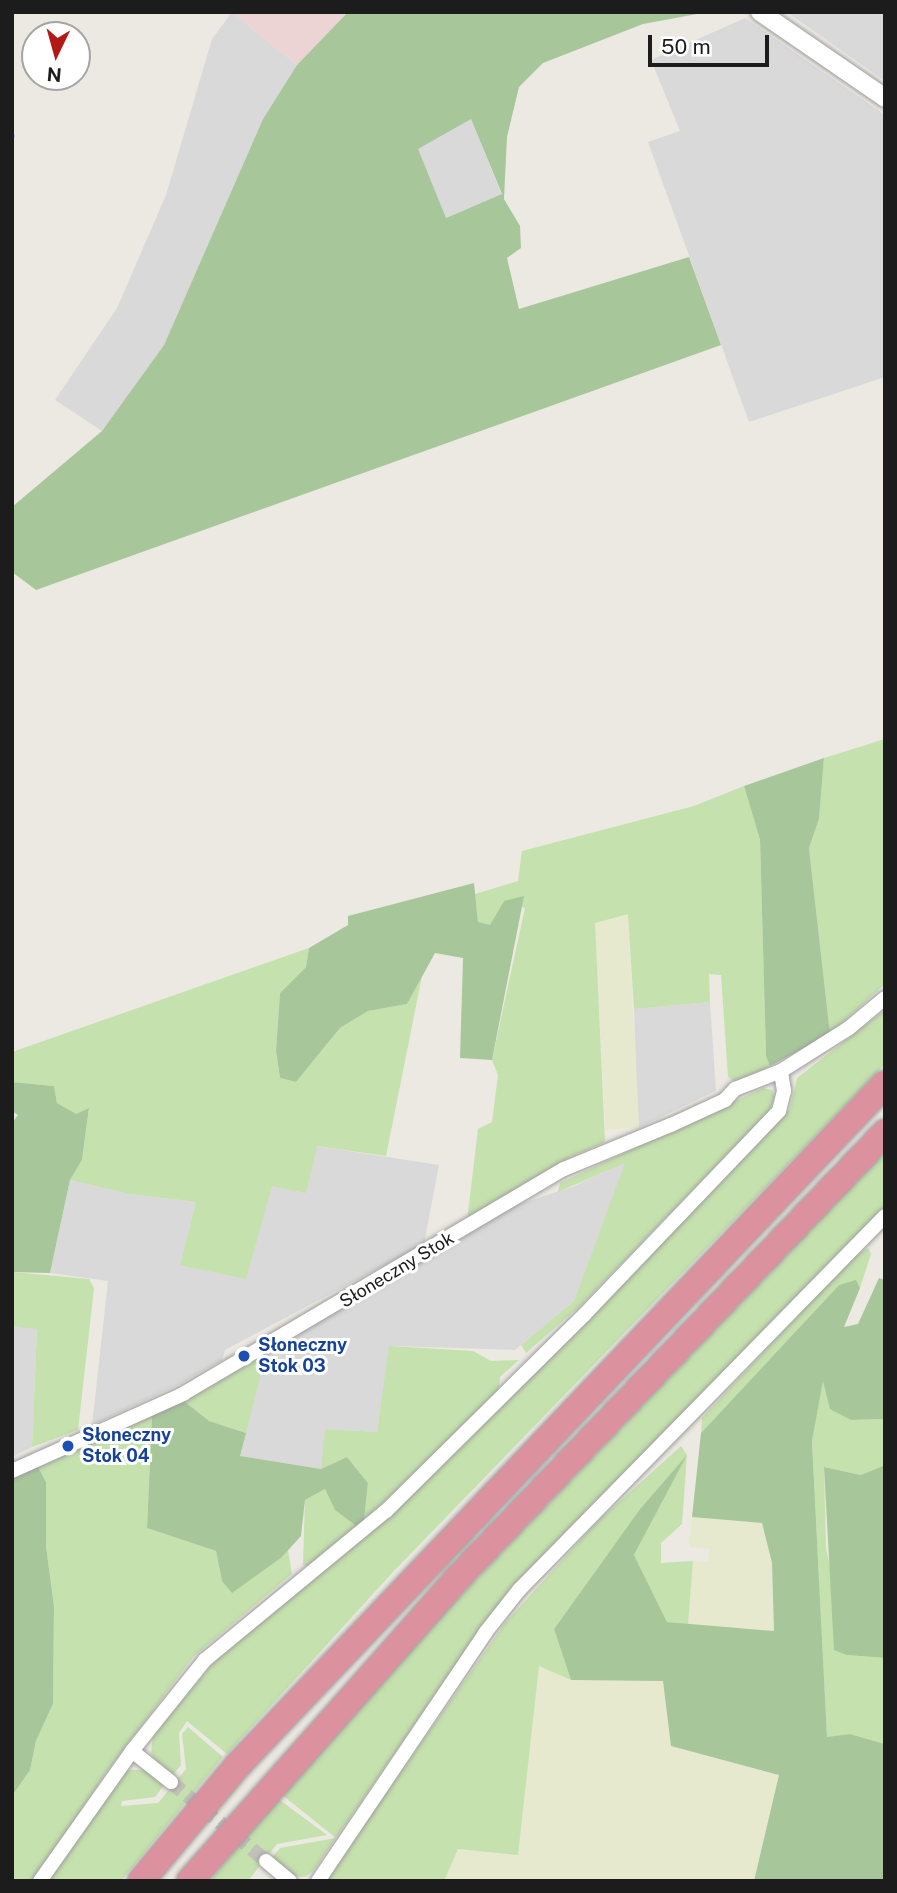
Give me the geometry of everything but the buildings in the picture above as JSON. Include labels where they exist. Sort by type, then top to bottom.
[{"type":"highway","points":[[141,1881],[238,1765],[885,1084]]},
{"type":"highway","points":[[190,1881],[456,1580],[885,1133]]},
{"type":"street","points":[[760,12],[885,98]]},
{"type":"street","name":"Słoneczny Stok","points":[[12,1471],[183,1394],[564,1169],[671,1125],[725,1100],[735,1089],[781,1071],[849,1028],[885,998]]},
{"type":"street","points":[[40,1881],[132,1751],[205,1660],[386,1511],[584,1315],[770,1121],[783,1102],[781,1071]]},
{"type":"street","points":[[318,1881],[485,1633],[519,1590],[696,1414],[885,1216]]},
{"type":"street","points":[[132,1751],[171,1782]]},
{"type":"street","points":[[266,1861],[290,1881]]},
{"type":"shaded area","points":[[232,12],[297,65],[263,119],[164,345],[102,431],[55,400],[117,308],[166,195],[212,39]]},
{"type":"shaded area","points":[[232,12],[348,12],[297,65]]},
{"type":"shaded area","points":[[787,12],[885,12],[885,81]]},
{"type":"shaded area","points":[[745,18],[885,115],[885,377],[749,422],[648,142],[680,131],[651,60]]},
{"type":"shaded area","points":[[471,119],[502,195],[445,218],[414,142]]},
{"type":"shaded area","points":[[710,1002],[716,1091],[638,1128],[634,1009]]},
{"type":"shaded area","points":[[317,1146],[439,1165],[424,1244],[225,1350],[222,1360],[178,1385],[92,1425],[108,1281],[50,1273],[70,1180],[130,1194],[196,1202],[180,1265]]},
{"type":"shaded area","points":[[626,1162],[574,1301],[515,1350],[390,1346],[377,1432],[326,1429],[321,1469],[239,1456],[266,1354],[507,1208],[572,1187]]},
{"type":"shaded area","points":[[12,1326],[37,1328],[32,1447],[12,1457]]},
{"type":"green space","points":[[348,12],[708,12],[643,24],[543,63],[519,87],[507,137],[504,199],[520,226],[521,248],[507,258],[519,309],[689,257],[721,345],[36,590],[12,572],[12,507],[102,431],[164,345],[263,119],[297,65]],"holes":[[[471,119],[502,194],[446,218],[418,149]]]},
{"type":"green space","points":[[885,739],[885,984],[830,1034],[809,848],[819,819],[824,758]]},
{"type":"green space","points":[[824,758],[819,819],[809,848],[830,1034],[770,1066],[766,1056],[760,840],[744,786]]},
{"type":"green space","points":[[744,786],[760,840],[766,1056],[770,1066],[737,1083],[728,1077],[721,975],[709,974],[710,1002],[634,1009],[628,914],[595,923],[605,1142],[567,1159],[467,1221],[478,1129],[492,1122],[498,1075],[492,1060],[525,908],[504,901],[490,926],[478,922],[475,894],[518,881],[522,851],[694,806]]},
{"type":"green space","points":[[474,883],[478,922],[490,925],[504,901],[524,896],[492,1060],[460,1058],[463,958],[435,953],[407,1004],[368,1011],[340,1028],[296,1082],[280,1078],[276,1051],[280,993],[306,967],[309,948],[348,925],[348,916]]},
{"type":"green space","points":[[628,913],[639,1128],[605,1129],[594,915]]},
{"type":"green space","points":[[309,948],[306,967],[280,993],[276,1051],[280,1078],[296,1082],[340,1028],[368,1011],[407,1004],[422,976],[386,1156],[317,1146],[306,1193],[272,1186],[246,1279],[180,1265],[196,1202],[130,1194],[70,1180],[82,1160],[89,1109],[76,1115],[57,1103],[54,1086],[12,1082],[12,1052]]},
{"type":"green space","points":[[885,1010],[885,1064],[393,1572],[227,1754],[187,1721],[179,1733],[181,1765],[173,1775],[157,1762],[151,1754],[153,1734],[225,1650],[383,1520],[790,1109],[797,1078]]},
{"type":"green space","points":[[12,1082],[54,1086],[57,1103],[76,1114],[89,1108],[82,1160],[70,1180],[50,1273],[12,1272],[12,1123],[18,1115],[12,1111]]},
{"type":"green space","points":[[763,1088],[772,1090],[775,1098],[769,1111],[582,1304],[526,1353],[521,1345],[574,1301],[625,1163],[558,1192],[560,1183]]},
{"type":"green space","points":[[885,1152],[885,1209],[482,1627],[336,1838],[281,1794],[419,1639]]},
{"type":"green space","points":[[868,1248],[871,1254],[860,1288],[856,1281],[839,1285],[701,1433],[702,1418],[851,1259]]},
{"type":"green space","points":[[12,1272],[89,1279],[94,1288],[78,1430],[32,1447],[37,1329],[12,1326]]},
{"type":"green space","points":[[879,1278],[885,1280],[885,1419],[851,1420],[830,1409],[823,1381],[812,1441],[827,1737],[850,1734],[885,1744],[885,1881],[754,1881],[779,1775],[671,1746],[663,1681],[571,1680],[554,1629],[640,1509],[687,1455],[634,1555],[667,1622],[774,1631],[772,1563],[762,1523],[692,1517],[701,1433],[839,1285],[856,1280],[860,1288],[844,1327],[858,1324]]},
{"type":"green space","points":[[389,1346],[473,1351],[491,1361],[519,1360],[500,1377],[499,1390],[364,1521],[368,1483],[347,1457],[321,1469],[325,1429],[377,1432]]},
{"type":"green space","points":[[266,1354],[246,1433],[209,1421],[184,1401]]},
{"type":"green space","points":[[823,1379],[851,1420],[885,1419],[885,1465],[861,1475],[824,1467],[826,1547],[847,1655],[885,1658],[885,1744],[850,1734],[827,1738],[812,1440]]},
{"type":"green space","points":[[184,1401],[209,1421],[246,1433],[240,1456],[321,1469],[347,1457],[368,1483],[364,1521],[356,1526],[335,1510],[325,1489],[305,1500],[301,1536],[282,1557],[232,1593],[222,1581],[216,1551],[147,1528],[152,1416]]},
{"type":"green space","points":[[152,1416],[147,1528],[216,1551],[222,1581],[282,1557],[288,1550],[292,1574],[193,1657],[105,1774],[33,1881],[12,1881],[12,1796],[30,1770],[36,1741],[53,1704],[54,1606],[46,1546],[46,1482],[38,1467]]},
{"type":"green space","points":[[681,1446],[687,1455],[682,1524],[661,1543],[661,1563],[693,1561],[688,1624],[667,1622],[634,1555],[685,1458],[640,1509],[554,1629],[571,1680],[539,1666],[518,1855],[458,1849],[444,1881],[325,1881],[505,1623],[597,1522]]},
{"type":"green space","points":[[885,1465],[885,1658],[847,1655],[834,1650],[824,1467],[861,1475]]},
{"type":"green space","points":[[38,1467],[46,1482],[46,1546],[54,1606],[53,1704],[36,1741],[30,1770],[12,1796],[12,1477]]},
{"type":"green space","points":[[325,1489],[335,1510],[356,1526],[308,1566],[303,1565],[305,1500]]},
{"type":"green space","points":[[692,1517],[762,1523],[772,1563],[775,1632],[688,1624],[693,1561],[708,1562],[709,1549],[689,1547]]},
{"type":"green space","points":[[539,1666],[571,1680],[663,1680],[672,1746],[779,1775],[754,1881],[444,1881],[458,1849],[518,1854]]},
{"type":"green space","points":[[188,1727],[223,1757],[121,1881],[48,1881],[125,1770],[144,1770],[165,1784],[155,1797],[122,1801],[121,1806],[158,1803],[186,1769],[182,1734]]},
{"type":"green space","points":[[277,1798],[327,1835],[277,1844],[248,1881],[210,1881]]},
{"type":"green space","points":[[336,1838],[313,1871],[305,1877],[294,1876],[270,1860],[280,1848]]},
{"type":"tunnel","points":[[171,1782],[266,1861]]},
{"type":"place","name":"Słoneczny Stok 03","points":[[244,1356]]},
{"type":"place","name":"Słoneczny Stok 04","points":[[68,1446]]}]
